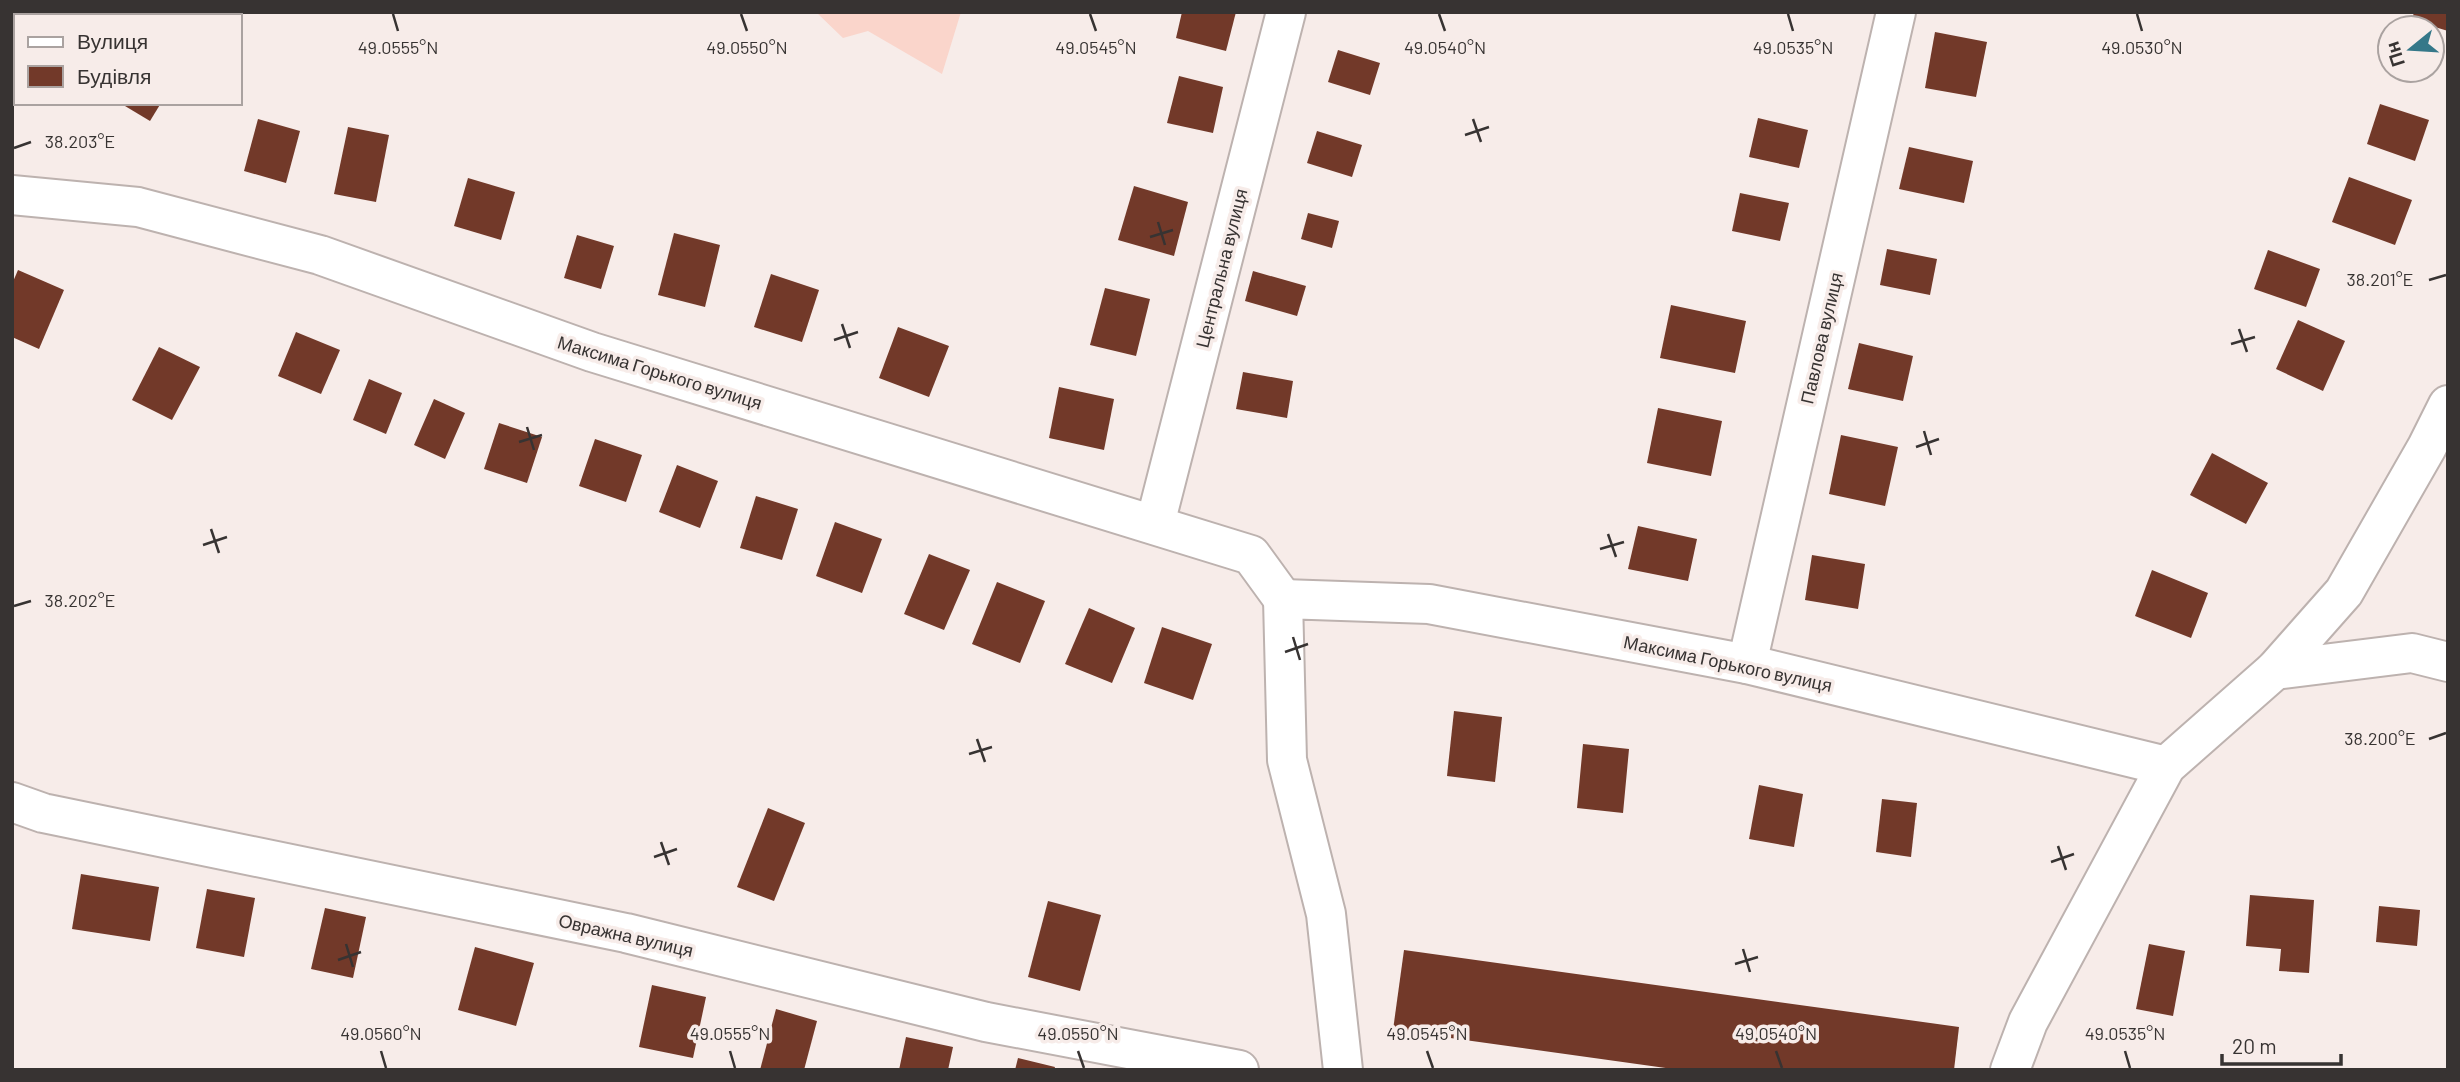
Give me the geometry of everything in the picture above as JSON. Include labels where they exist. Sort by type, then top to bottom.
[{"type":"street","name":"Центральна вулиця","points":[[1155,524],[1286,12]]},
{"type":"street","name":"Павлова вулиця","points":[[1747,664],[1896,12]]},
{"type":"street","name":"Максима Горького вулиця","points":[[12,194],[138,207],[320,255],[592,352],[1251,555],[1283,599],[1429,604],[1747,664],[2166,766]]},
{"type":"street","points":[[2010,1070],[2028,1022],[2166,766],[2275,670],[2344,592],[2448,405]]},
{"type":"street","points":[[1283,599],[1287,760],[1326,914],[1343,1070]]},
{"type":"street","points":[[2275,670],[2412,653],[2448,662]]},
{"type":"street","name":"Овражна вулиця","points":[[12,802],[43,813],[626,933],[986,1022],[1239,1070]]},
{"type":"shaded area","points":[[816,12],[961,12],[942,74],[868,31],[843,38]]},
{"type":"building","points":[[1182,12],[1236,12],[1226,51],[1176,38]]},
{"type":"building","points":[[2448,12],[2448,31],[2446,14],[2414,14]]},
{"type":"building","points":[[1935,32],[1987,42],[1976,97],[1925,88]]},
{"type":"building","points":[[1338,50],[1380,63],[1370,95],[1328,82]]},
{"type":"building","points":[[1179,76],[1223,87],[1213,133],[1167,123]]},
{"type":"building","points":[[2380,104],[2429,120],[2415,161],[2367,144]]},
{"type":"building","points":[[123,105],[160,105],[150,121]]},
{"type":"building","points":[[1758,118],[1808,130],[1799,168],[1749,157]]},
{"type":"building","points":[[258,119],[300,131],[286,183],[244,171]]},
{"type":"building","points":[[348,127],[389,135],[376,202],[334,194]]},
{"type":"building","points":[[1317,131],[1362,145],[1352,177],[1307,163]]},
{"type":"building","points":[[1909,147],[1973,161],[1964,203],[1899,189]]},
{"type":"building","points":[[2349,177],[2412,200],[2395,245],[2332,222]]},
{"type":"building","points":[[468,178],[515,192],[501,240],[454,226]]},
{"type":"building","points":[[1134,186],[1188,202],[1174,256],[1118,240]]},
{"type":"building","points":[[1740,193],[1789,203],[1780,241],[1732,231]]},
{"type":"building","points":[[1308,213],[1339,221],[1332,248],[1301,239]]},
{"type":"building","points":[[674,233],[720,245],[705,307],[658,295]]},
{"type":"building","points":[[577,235],[614,246],[601,289],[564,278]]},
{"type":"building","points":[[1887,249],[1937,259],[1930,295],[1880,285]]},
{"type":"building","points":[[2268,250],[2320,269],[2306,307],[2254,289]]},
{"type":"building","points":[[18,270],[64,290],[39,349],[12,337],[12,284]]},
{"type":"building","points":[[1253,271],[1306,286],[1297,316],[1245,301]]},
{"type":"building","points":[[771,274],[819,290],[802,342],[754,327]]},
{"type":"building","points":[[1105,288],[1150,299],[1136,356],[1090,345]]},
{"type":"building","points":[[1671,305],[1746,321],[1735,373],[1660,358]]},
{"type":"building","points":[[2298,320],[2345,341],[2323,391],[2276,369]]},
{"type":"building","points":[[898,327],[949,346],[929,397],[879,378]]},
{"type":"building","points":[[296,332],[340,350],[321,394],[278,376]]},
{"type":"building","points":[[1859,343],[1913,356],[1903,401],[1848,389]]},
{"type":"building","points":[[159,347],[200,367],[172,420],[132,400]]},
{"type":"building","points":[[1243,372],[1293,381],[1287,418],[1236,409]]},
{"type":"building","points":[[369,379],[402,393],[386,434],[353,420]]},
{"type":"building","points":[[1059,387],[1114,399],[1104,450],[1049,438]]},
{"type":"building","points":[[434,399],[465,413],[445,459],[414,445]]},
{"type":"building","points":[[1658,408],[1722,421],[1711,476],[1647,463]]},
{"type":"building","points":[[499,423],[542,437],[527,483],[484,469]]},
{"type":"building","points":[[1841,435],[1898,447],[1885,506],[1829,494]]},
{"type":"building","points":[[595,439],[642,455],[626,502],[579,486]]},
{"type":"building","points":[[2212,453],[2268,483],[2246,524],[2190,495]]},
{"type":"building","points":[[677,465],[718,481],[700,528],[659,512]]},
{"type":"building","points":[[756,496],[798,509],[782,560],[740,548]]},
{"type":"building","points":[[835,522],[882,539],[862,593],[816,576]]},
{"type":"building","points":[[1638,526],[1697,539],[1688,581],[1628,569]]},
{"type":"building","points":[[929,554],[970,570],[944,630],[904,614]]},
{"type":"building","points":[[1812,555],[1865,564],[1858,609],[1805,600]]},
{"type":"building","points":[[2152,570],[2208,593],[2191,638],[2135,616]]},
{"type":"building","points":[[997,582],[1045,601],[1020,663],[972,644]]},
{"type":"building","points":[[1089,608],[1135,628],[1112,683],[1065,664]]},
{"type":"building","points":[[1162,627],[1212,644],[1193,700],[1144,683]]},
{"type":"building","points":[[1454,711],[1502,717],[1495,782],[1447,776]]},
{"type":"building","points":[[1583,744],[1629,749],[1623,813],[1577,808]]},
{"type":"building","points":[[1759,785],[1803,794],[1794,847],[1749,839]]},
{"type":"building","points":[[1882,799],[1917,803],[1911,857],[1876,852]]},
{"type":"building","points":[[768,808],[805,823],[774,901],[737,887]]},
{"type":"building","points":[[81,874],[159,887],[150,941],[72,929]]},
{"type":"building","points":[[207,889],[255,898],[244,957],[196,948]]},
{"type":"building","points":[[2250,895],[2314,900],[2309,973],[2279,971],[2281,949],[2246,946]]},
{"type":"building","points":[[1048,901],[1101,915],[1080,991],[1028,977]]},
{"type":"building","points":[[2379,906],[2420,910],[2417,946],[2376,942]]},
{"type":"building","points":[[325,908],[366,917],[353,978],[311,969]]},
{"type":"building","points":[[2149,944],[2185,951],[2173,1016],[2136,1009]]},
{"type":"building","points":[[475,947],[534,963],[516,1026],[458,1010]]},
{"type":"building","points":[[1404,950],[1959,1027],[1954,1070],[1680,1070],[1393,1030]]},
{"type":"building","points":[[652,985],[706,997],[693,1058],[639,1047]]},
{"type":"building","points":[[776,1009],[817,1021],[804,1070],[760,1070]]},
{"type":"building","points":[[906,1037],[953,1047],[948,1070],[899,1070]]},
{"type":"building","points":[[1018,1058],[1055,1067],[1054,1070],[1015,1070]]}]
